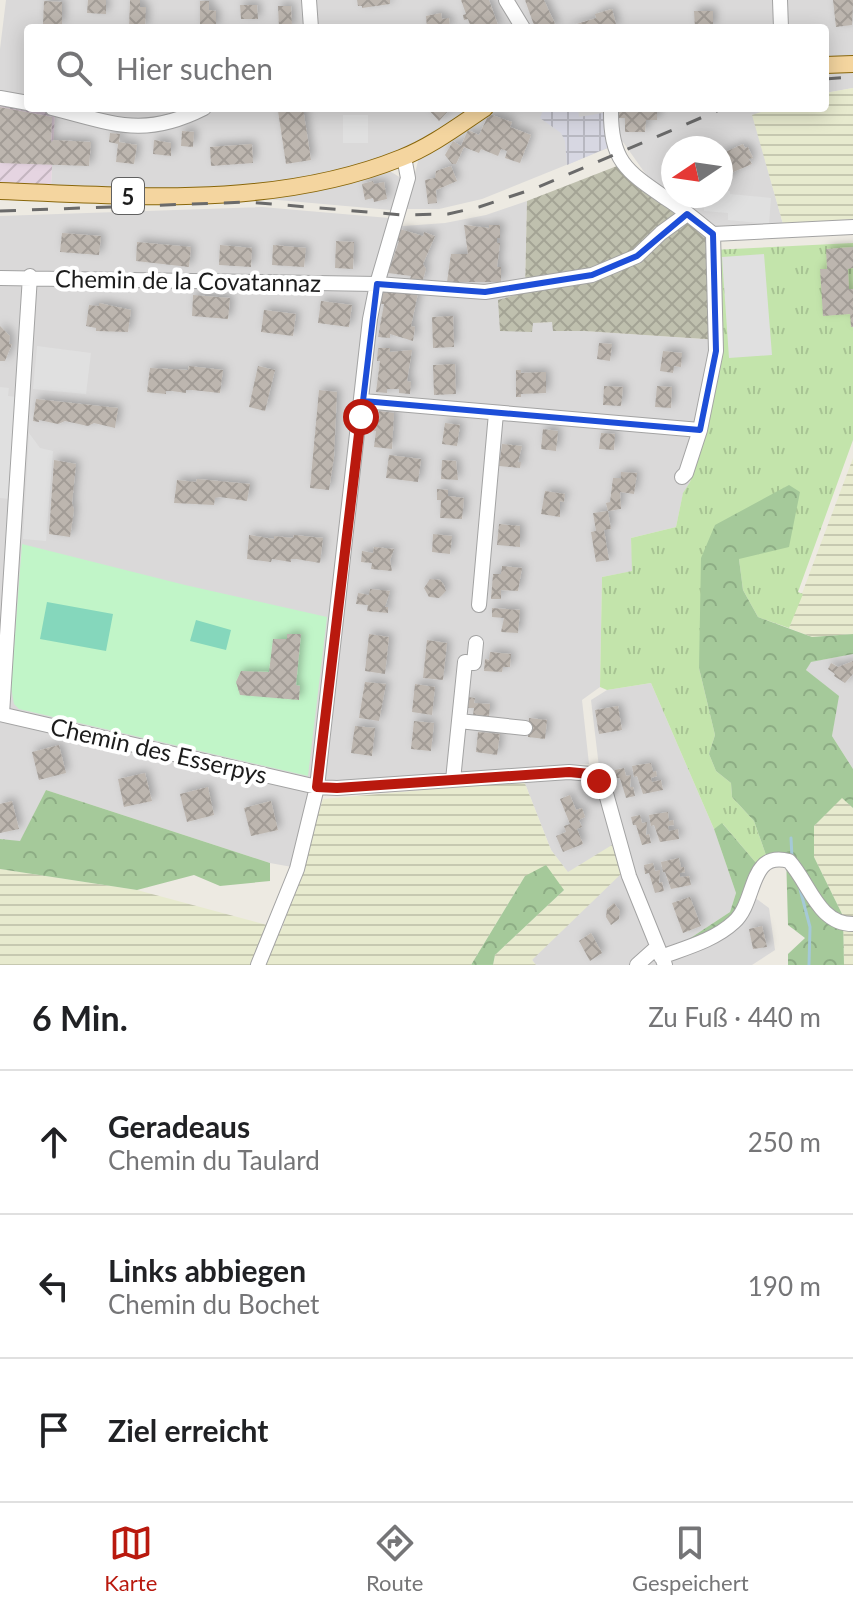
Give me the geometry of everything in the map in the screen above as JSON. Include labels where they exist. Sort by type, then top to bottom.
[{"type":"main road","points":[[829,65],[853,64]]},
{"type":"main road","name":"5","points":[[0,191],[134,196],[263,191],[324,181],[404,157],[479,112]]},
{"type":"street","points":[[309,0],[311,24]]},
{"type":"street","points":[[506,0],[521,24]]},
{"type":"street","points":[[780,0],[781,24]]},
{"type":"street","points":[[0,98],[24,102]]},
{"type":"street","points":[[67,112],[136,127],[169,122],[194,112]]},
{"type":"street","points":[[611,112],[612,138],[618,158],[639,180],[713,234],[853,227]]},
{"type":"street","points":[[258,965],[297,869],[317,787],[370,319],[408,178],[404,157]]},
{"type":"street","name":"Chemin de la Covatannaz","points":[[0,278],[30,276],[377,284],[485,292],[592,275],[637,256],[687,214]]},
{"type":"street","points":[[682,477],[700,430],[716,351],[713,234]]},
{"type":"street","points":[[1,714],[30,276]]},
{"type":"street","points":[[363,401],[700,430]]},
{"type":"street","points":[[479,605],[496,413]]},
{"type":"street","points":[[453,780],[465,662],[474,663],[476,643]]},
{"type":"street","name":"Chemin des Esserpys","points":[[1,714],[317,787],[569,772],[590,774],[607,794],[629,876],[661,957]]},
{"type":"street","points":[[459,721],[525,728]]},
{"type":"street","points":[[637,965],[695,945],[730,926],[740,917],[763,864],[779,858],[789,861],[829,917],[843,924],[853,924]]},
{"type":"highlighted area","points":[[687,214],[713,234],[716,351],[700,430],[363,401],[377,284],[485,292],[592,275],[637,256]]},
{"type":"shaded area","points":[[6,0],[853,0],[853,88],[829,92],[829,24],[24,24],[24,109],[0,104],[0,49]]},
{"type":"shaded area","points":[[853,88],[853,219],[783,224],[752,115],[761,112],[829,112],[829,92]]},
{"type":"shaded area","points":[[0,104],[24,108],[24,112],[55,114],[51,186],[0,182]]},
{"type":"shaded area","points":[[40,112],[763,112],[753,116],[783,224],[716,226],[691,208],[733,208],[733,136],[661,136],[661,186],[647,176],[623,142],[482,199],[439,209],[406,209],[423,141],[374,162],[320,176],[261,185],[179,190],[51,186],[55,115]]},
{"type":"shaded area","points":[[542,112],[578,112],[579,117],[608,112],[614,145],[567,165],[565,141],[561,133],[540,118]]},
{"type":"shaded area","points":[[343,115],[368,115],[368,143],[343,143]]},
{"type":"shaded area","points":[[617,166],[661,199],[661,208],[673,208],[704,231],[711,250],[720,340],[553,331],[552,322],[533,323],[532,332],[500,331],[498,300],[525,292],[527,201]]},
{"type":"shaded area","points":[[388,170],[401,178],[391,210],[255,198]]},
{"type":"shaded area","points":[[733,194],[771,198],[769,224],[728,220],[728,213],[704,211],[704,208],[733,208]]},
{"type":"shaded area","points":[[527,201],[525,292],[532,331],[532,323],[553,322],[553,331],[720,340],[707,424],[690,482],[683,494],[676,527],[631,538],[633,571],[602,577],[600,687],[582,700],[589,764],[331,783],[313,781],[292,867],[270,863],[46,790],[20,842],[0,839],[0,216],[262,207],[389,218],[403,226],[445,223],[486,215]]},
{"type":"shaded area","points":[[764,254],[772,355],[729,358],[722,257]]},
{"type":"shaded area","points":[[37,346],[91,353],[86,394],[33,389]]},
{"type":"shaded area","points":[[0,387],[9,388],[8,396],[16,397],[10,499],[0,498]]},
{"type":"shaded area","points":[[29,433],[40,448],[53,451],[46,541],[23,539]]},
{"type":"shaded area","points":[[853,458],[853,634],[812,637],[789,628]]},
{"type":"shaded area","points":[[853,654],[853,769],[832,736],[838,696],[806,670],[810,662]]},
{"type":"shaded area","points":[[651,683],[714,829],[736,893],[730,912],[689,939],[736,917],[747,892],[769,908],[775,950],[752,965],[536,965],[532,960],[568,873],[551,850],[524,781],[577,778],[592,782],[599,767],[591,700],[607,690]]},
{"type":"shaded area","points":[[524,781],[551,850],[568,872],[612,845],[622,873],[532,960],[536,965],[493,965],[495,955],[564,890],[525,876],[471,965],[0,965],[0,869],[137,890],[282,929],[323,799]]},
{"type":"shaded area","points":[[842,797],[853,808],[853,965],[844,965],[843,916],[814,857],[814,826]]},
{"type":"green space","points":[[853,243],[853,440],[798,592],[803,594],[789,628],[758,617],[743,590],[739,559],[715,525],[699,668],[715,735],[709,754],[716,771],[731,783],[732,797],[754,821],[766,855],[757,864],[723,824],[714,829],[651,683],[607,690],[600,687],[602,577],[632,571],[631,538],[676,527],[683,493],[690,482],[707,424],[720,340],[711,250]]},
{"type":"green space","points":[[789,485],[800,492],[789,547],[739,559],[743,590],[758,617],[812,637],[853,634],[853,654],[811,662],[806,670],[839,696],[832,736],[853,769],[853,808],[842,798],[814,826],[814,857],[843,916],[844,965],[788,965],[788,954],[805,938],[788,925],[786,854],[766,855],[754,821],[732,797],[731,783],[716,771],[709,754],[715,735],[699,668],[701,558],[715,525]]},
{"type":"green space","points":[[22,544],[327,617],[308,776],[19,709],[14,704],[11,687]]},
{"type":"green space","points":[[47,602],[113,614],[106,651],[40,639]]},
{"type":"green space","points":[[196,620],[231,630],[226,650],[190,641]]},
{"type":"green space","points":[[46,790],[270,863],[270,881],[220,886],[194,875],[137,890],[0,869],[0,839],[20,841]]},
{"type":"green space","points":[[722,823],[757,864],[736,917],[689,943],[689,939],[730,912],[736,893],[714,829]]},
{"type":"green space","points":[[546,865],[564,890],[495,955],[493,965],[471,965],[525,876]]},
{"type":"building","points":[[88,0],[106,0],[106,14],[87,13]]},
{"type":"building","points":[[130,0],[140,0],[140,7],[146,7],[145,24],[129,24]]},
{"type":"building","points":[[357,0],[390,0],[390,4],[362,8]]},
{"type":"building","points":[[461,0],[489,0],[498,24],[470,24],[468,19],[464,20],[463,15],[466,14]]},
{"type":"building","points":[[525,0],[544,0],[555,24],[534,24]]},
{"type":"building","points":[[833,0],[853,0],[852,25],[836,27]]},
{"type":"building","points":[[44,1],[62,2],[62,24],[43,24]]},
{"type":"building","points":[[200,1],[209,1],[209,10],[216,11],[216,24],[200,24]]},
{"type":"building","points":[[240,5],[257,5],[258,19],[241,19]]},
{"type":"building","points":[[278,6],[291,6],[292,24],[279,24]]},
{"type":"building","points":[[612,9],[616,24],[577,24],[596,18],[595,14]]},
{"type":"building","points":[[694,11],[713,11],[713,24],[695,24]]},
{"type":"building","points":[[441,13],[442,19],[449,18],[450,24],[427,24],[426,16]]},
{"type":"building","points":[[0,107],[52,117],[51,142],[91,142],[89,166],[0,163]]},
{"type":"building","points":[[278,112],[304,112],[311,160],[286,164]]},
{"type":"building","points":[[431,112],[447,112],[439,121]]},
{"type":"building","points":[[618,112],[657,112],[657,120],[646,120],[645,132],[625,132],[625,118],[618,118]]},
{"type":"building","points":[[489,114],[512,122],[510,127],[531,135],[520,163],[505,158],[507,151],[501,149],[498,156],[481,149],[479,153],[464,147],[456,164],[452,164],[445,155],[453,141],[461,146],[468,130],[479,135]]},
{"type":"building","points":[[182,131],[194,132],[193,147],[181,146]]},
{"type":"building","points":[[110,133],[120,134],[119,142],[137,145],[134,164],[116,162],[118,144],[109,142]]},
{"type":"building","points":[[154,140],[171,143],[171,156],[153,154]]},
{"type":"building","points":[[252,144],[253,163],[211,166],[210,147]]},
{"type":"building","points":[[743,144],[745,148],[748,147],[752,164],[733,172],[733,149]]},
{"type":"building","points":[[451,166],[457,181],[436,190],[437,203],[428,204],[425,180],[435,178],[436,171]]},
{"type":"building","points":[[373,181],[374,184],[384,182],[387,199],[374,202],[373,198],[365,200],[362,184]]},
{"type":"building","points":[[464,225],[489,228],[489,225],[500,225],[497,267],[501,267],[501,282],[447,282],[451,254],[468,254]]},
{"type":"building","points":[[400,229],[435,236],[423,264],[426,269],[422,283],[410,279],[411,276],[388,273]]},
{"type":"building","points":[[62,233],[101,236],[99,255],[60,252]]},
{"type":"building","points":[[336,241],[354,242],[353,269],[335,268]]},
{"type":"building","points":[[137,242],[191,247],[189,267],[136,261]]},
{"type":"building","points":[[220,245],[252,248],[251,267],[219,265]]},
{"type":"building","points":[[273,245],[306,248],[304,267],[272,265]]},
{"type":"building","points":[[853,247],[853,268],[848,269],[849,289],[853,289],[851,327],[850,314],[823,316],[820,269],[827,269],[826,249]]},
{"type":"building","points":[[383,289],[395,290],[394,293],[418,293],[411,326],[415,327],[413,341],[390,334],[390,338],[378,337],[384,304],[381,304]]},
{"type":"building","points":[[193,295],[230,298],[228,319],[192,316]]},
{"type":"building","points":[[321,301],[352,305],[349,327],[318,323]]},
{"type":"building","points":[[99,303],[131,310],[128,332],[96,331],[96,328],[86,326],[89,305],[99,306]]},
{"type":"building","points":[[264,310],[296,314],[293,336],[261,332]]},
{"type":"building","points":[[453,316],[454,347],[433,348],[432,317]]},
{"type":"building","points":[[0,326],[10,336],[9,344],[12,344],[5,361],[0,361]]},
{"type":"building","points":[[599,343],[612,344],[610,361],[597,359]]},
{"type":"building","points":[[378,348],[390,348],[390,352],[412,350],[407,381],[411,382],[410,394],[399,393],[399,389],[387,389],[387,393],[376,392],[380,361],[377,361]]},
{"type":"building","points":[[663,351],[682,353],[681,367],[674,366],[673,373],[660,371]]},
{"type":"building","points":[[455,364],[456,394],[434,395],[433,365]]},
{"type":"building","points":[[189,366],[223,370],[220,393],[192,390],[186,390],[186,393],[166,391],[166,394],[147,392],[150,368],[188,370]]},
{"type":"building","points":[[258,366],[275,370],[265,411],[249,407]]},
{"type":"building","points":[[516,370],[521,370],[521,373],[546,372],[546,393],[516,397]]},
{"type":"building","points":[[604,386],[623,387],[621,406],[603,405]]},
{"type":"building","points":[[657,386],[672,387],[671,408],[655,407]]},
{"type":"building","points":[[319,390],[337,392],[329,490],[310,488]]},
{"type":"building","points":[[36,399],[118,408],[115,428],[94,423],[88,426],[65,421],[58,424],[33,421]]},
{"type":"building","points":[[379,411],[394,413],[392,449],[374,447],[376,431],[369,430],[371,418],[378,419]]},
{"type":"building","points":[[445,423],[460,425],[457,446],[442,444]]},
{"type":"building","points":[[543,429],[558,431],[556,451],[541,449]]},
{"type":"building","points":[[601,433],[615,434],[614,450],[599,449]]},
{"type":"building","points":[[502,444],[522,446],[518,462],[521,462],[520,468],[499,466]]},
{"type":"building","points":[[389,455],[421,459],[418,482],[386,478]]},
{"type":"building","points":[[54,460],[76,464],[70,537],[49,534]]},
{"type":"building","points":[[442,460],[456,461],[458,480],[441,479]]},
{"type":"building","points":[[621,472],[637,473],[634,494],[620,492],[621,509],[608,511],[606,503],[610,502],[613,478],[621,478]]},
{"type":"building","points":[[197,479],[250,484],[247,501],[220,497],[215,498],[214,505],[174,503],[177,480],[196,482]]},
{"type":"building","points":[[437,489],[448,490],[448,496],[464,498],[462,519],[440,518],[441,500],[437,500]]},
{"type":"building","points":[[545,491],[565,494],[564,502],[560,501],[560,517],[541,514]]},
{"type":"building","points":[[608,511],[611,529],[604,530],[609,560],[596,562],[591,532],[596,531],[593,513]]},
{"type":"building","points":[[499,524],[520,526],[520,547],[497,545]]},
{"type":"building","points":[[433,534],[452,536],[450,554],[432,552]]},
{"type":"building","points":[[249,535],[274,539],[274,536],[293,538],[294,535],[323,538],[320,563],[296,559],[291,559],[291,562],[272,559],[271,562],[247,559]]},
{"type":"building","points":[[374,547],[394,549],[390,560],[392,571],[371,569],[372,563],[361,562],[362,551],[373,553]]},
{"type":"building","points":[[502,566],[522,568],[518,591],[501,590],[501,599],[491,599],[493,574],[501,574]]},
{"type":"building","points":[[430,579],[440,580],[444,585],[446,591],[439,598],[429,597],[424,588]]},
{"type":"building","points":[[370,589],[390,591],[385,607],[388,607],[388,613],[367,611],[368,605],[356,604],[358,593],[369,595]]},
{"type":"building","points":[[492,608],[520,610],[518,633],[501,632],[504,618],[492,617]]},
{"type":"building","points":[[287,634],[301,634],[296,685],[300,686],[299,700],[240,695],[236,682],[241,671],[269,672],[273,639],[287,639]]},
{"type":"building","points":[[369,634],[389,637],[385,674],[365,671]]},
{"type":"building","points":[[427,640],[447,643],[443,680],[423,678]]},
{"type":"building","points":[[490,652],[511,654],[510,667],[503,667],[502,672],[484,671],[485,659],[489,660]]},
{"type":"building","points":[[853,661],[853,674],[845,683],[828,669],[831,663],[838,667]]},
{"type":"building","points":[[365,682],[386,684],[379,721],[359,718]]},
{"type":"building","points":[[415,684],[435,687],[432,715],[412,712]]},
{"type":"building","points":[[468,697],[475,698],[474,703],[490,704],[489,717],[473,715],[474,708],[467,708]]},
{"type":"building","points":[[618,706],[622,730],[599,734],[595,710]]},
{"type":"building","points":[[529,718],[547,720],[545,739],[528,737]]},
{"type":"building","points":[[414,721],[434,723],[431,751],[411,749]]},
{"type":"building","points":[[355,726],[375,728],[372,756],[351,753]]},
{"type":"building","points":[[478,732],[500,734],[497,755],[476,752]]},
{"type":"building","points":[[59,745],[66,773],[39,780],[32,752]]},
{"type":"building","points":[[651,763],[657,776],[651,778],[652,782],[661,780],[663,790],[643,794],[632,766]]},
{"type":"building","points":[[624,768],[626,776],[631,775],[630,787],[633,787],[635,796],[626,798],[620,778],[616,778],[615,770]]},
{"type":"building","points":[[145,773],[152,801],[124,807],[118,779]]},
{"type":"building","points":[[208,787],[214,815],[187,822],[180,794]]},
{"type":"building","points":[[570,795],[576,810],[582,808],[585,817],[579,820],[582,827],[577,829],[583,844],[563,852],[556,836],[566,832],[564,826],[570,824],[560,799]]},
{"type":"building","points":[[12,801],[19,829],[0,833],[0,804]]},
{"type":"building","points":[[271,801],[278,830],[251,836],[244,808]]},
{"type":"building","points":[[668,812],[669,821],[673,820],[674,825],[668,826],[669,831],[678,829],[679,839],[660,842],[649,815]]},
{"type":"building","points":[[640,815],[642,823],[647,822],[646,835],[649,834],[651,843],[642,845],[636,825],[633,825],[631,817]]},
{"type":"building","points":[[679,858],[685,872],[680,873],[680,877],[689,876],[691,885],[671,889],[661,862]]},
{"type":"building","points":[[653,863],[655,871],[660,870],[659,883],[662,882],[664,891],[655,893],[649,873],[645,874],[644,865]]},
{"type":"building","points":[[690,897],[701,926],[683,933],[672,903]]},
{"type":"building","points":[[614,903],[620,911],[619,919],[611,925],[606,917],[607,909]]},
{"type":"building","points":[[762,926],[767,947],[753,949],[749,929]]},
{"type":"building","points":[[591,933],[602,953],[590,961],[579,941]]},
{"type":"waterway","points":[[791,838],[792,858]]},
{"type":"waterway","points":[[800,889],[810,927],[809,965]]},
{"type":"railway","points":[[829,79],[853,77]]},
{"type":"railway","points":[[0,211],[248,202],[403,215],[448,214],[536,188],[715,112]]},
{"type":"route","points":[[361,417],[317,787],[569,772],[590,774],[599,781]]}]
